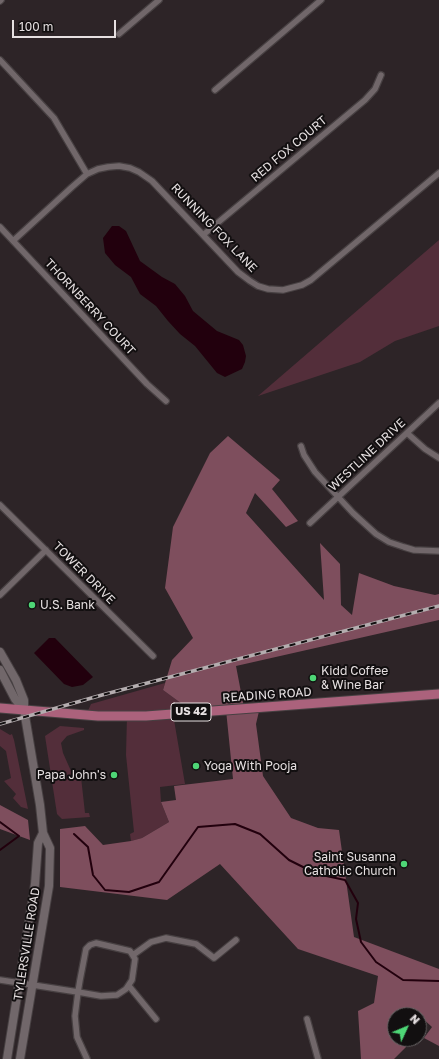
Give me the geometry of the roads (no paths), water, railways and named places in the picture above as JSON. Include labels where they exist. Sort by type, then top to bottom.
[{"type":"main road","name":"TYLERSVILLE ROAD","points":[[0,652],[11,669],[24,700],[24,710],[40,805],[43,833],[50,848],[48,886],[20,1059]]},
{"type":"main road","name":"TYLERSVILLE ROAD","points":[[0,670],[14,699],[24,710]]},
{"type":"main road","name":"READING ROAD","points":[[0,708],[98,716],[146,716],[439,694]]},
{"type":"main road","name":"TYLERSVILLE ROAD","points":[[7,1059],[35,884],[38,842],[43,833]]},
{"type":"street","points":[[119,34],[159,0]]},
{"type":"street","points":[[215,90],[321,0]]},
{"type":"street","points":[[0,60],[54,118],[87,174]]},
{"type":"street","name":"RED FOX COURT","points":[[203,235],[364,100],[375,89],[382,75]]},
{"type":"street","name":"RUNNING FOX LANE","points":[[13,241],[87,174],[98,169],[119,166],[130,168],[139,172],[152,181],[238,272],[250,281],[268,289],[293,289],[311,280],[439,173]]},
{"type":"street","name":"THORNBERRY COURT","points":[[0,227],[147,384],[166,401]]},
{"type":"street","name":"WESTLINE DRIVE","points":[[310,523],[439,403]]},
{"type":"street","points":[[407,432],[425,449],[439,458]]},
{"type":"street","points":[[301,446],[309,464],[337,497],[368,528],[389,542],[414,550],[439,551]]},
{"type":"street","name":"TOWER DRIVE","points":[[0,505],[153,656]]},
{"type":"street","points":[[0,595],[46,550]]},
{"type":"street","points":[[133,954],[151,942],[166,938],[196,944],[214,958],[236,940]]},
{"type":"street","points":[[0,980],[78,992],[101,996],[112,996],[122,993],[129,986],[132,980],[135,964],[133,954],[127,950],[96,943],[90,945],[86,949],[78,992],[75,1026],[78,1042],[87,1059]]},
{"type":"street","points":[[129,986],[156,1019]]},
{"type":"street","points":[[307,1019],[318,1059]]},
{"type":"waterway","points":[[0,822],[19,836],[0,850]]},
{"type":"waterway","points":[[74,834],[88,847],[93,875],[105,890],[129,892],[159,882],[198,827],[235,824],[260,834],[289,860],[317,874],[345,880],[358,903],[356,919],[361,942],[376,962],[403,980],[439,981]]},
{"type":"railway","points":[[0,724],[102,695],[439,606]]},
{"type":"place","name":"U.S. Bank","points":[[32,605]]},
{"type":"place","name":"Kidd Coffee & Wine Bar","points":[[313,678]]},
{"type":"place","name":"Yoga With Pooja","points":[[196,766]]},
{"type":"place","name":"Papa John's","points":[[114,775]]},
{"type":"place","name":"Saint Susanna Catholic Church","points":[[404,864]]}]
